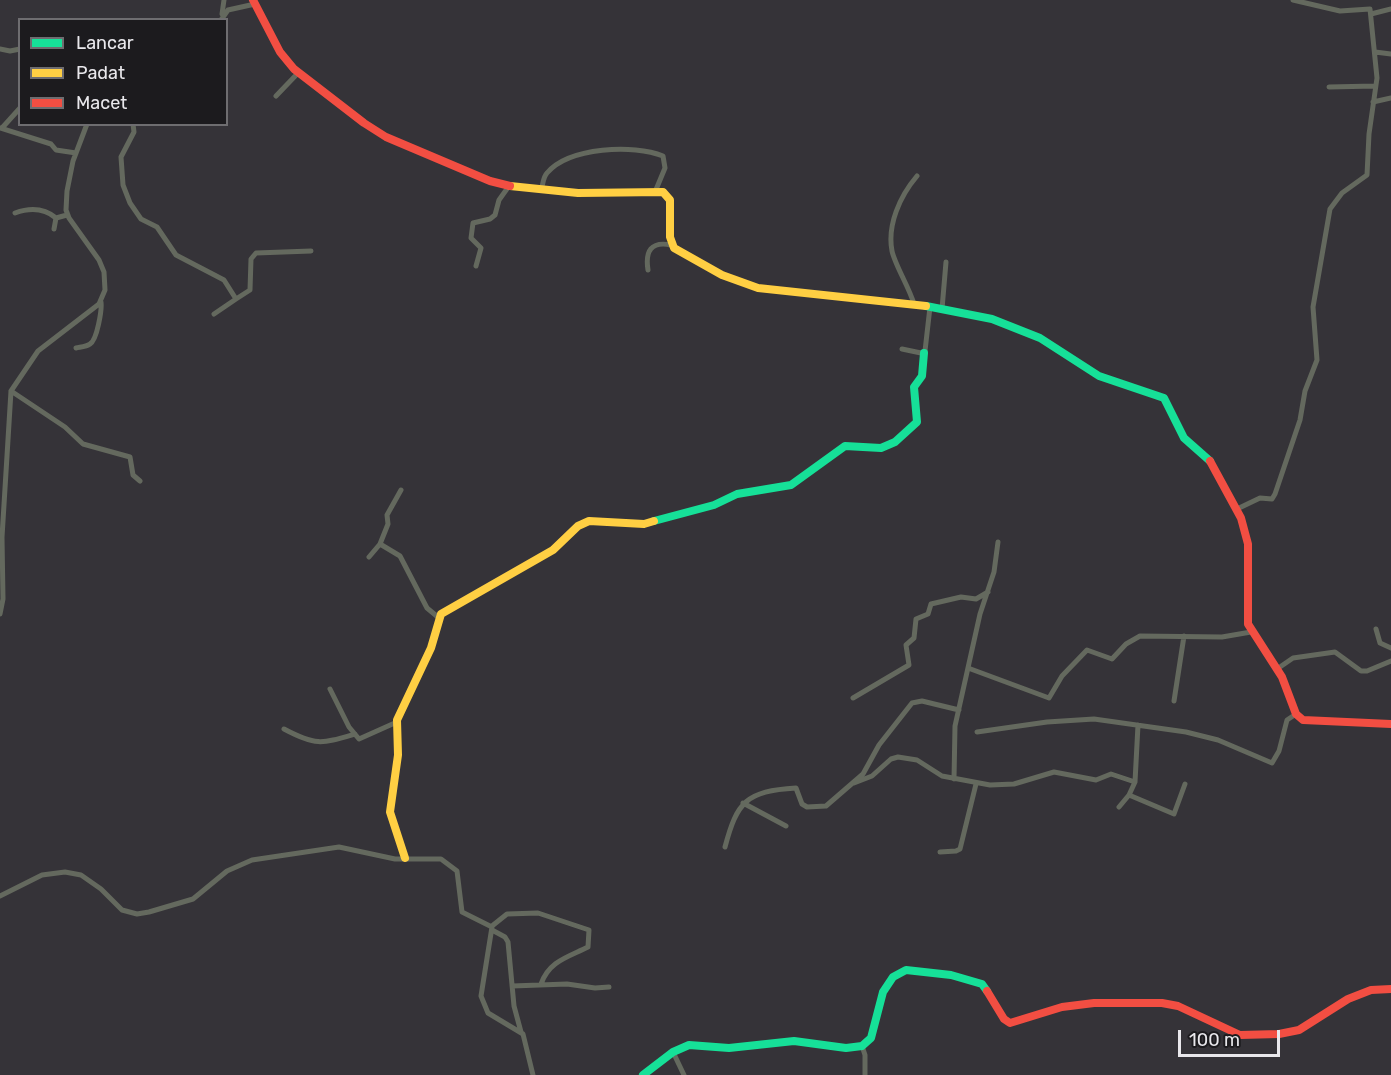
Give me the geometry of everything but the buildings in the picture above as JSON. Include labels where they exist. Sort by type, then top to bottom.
[{"type":"street","points":[[221,17],[224,0]]},
{"type":"street","points":[[1237,509],[1260,498],[1272,499],[1275,494],[1300,420],[1305,391],[1317,360],[1314,301],[1330,209],[1342,193],[1367,175],[1376,86],[1370,9],[1365,7],[1340,11],[1293,0]]},
{"type":"street","points":[[221,17],[228,10],[254,2],[280,52],[299,72],[386,136],[509,186],[541,190],[663,192],[670,200],[671,245]]},
{"type":"street","points":[[1371,14],[1391,9]]},
{"type":"street","points":[[0,49],[18,49]]},
{"type":"street","points":[[1375,52],[1391,54]]},
{"type":"street","points":[[276,96],[299,72]]},
{"type":"street","points":[[1329,87],[1376,86]]},
{"type":"street","points":[[1373,102],[1391,98]]},
{"type":"street","points":[[18,110],[1,128],[51,144],[56,150],[76,153]]},
{"type":"street","points":[[76,348],[87,346],[93,341],[102,310],[101,300],[105,280],[99,260],[67,215],[67,191],[76,153],[86,126]]},
{"type":"street","points":[[133,126],[134,132],[122,157],[123,185],[129,203],[141,219],[157,227],[176,255],[224,280],[236,299]]},
{"type":"street","points":[[541,190],[546,173],[576,155],[620,150],[645,151],[663,156],[665,168],[655,192]]},
{"type":"street","points":[[914,304],[892,251],[892,233],[896,210],[917,176]]},
{"type":"street","points":[[476,266],[482,254],[481,248],[471,238],[473,223],[490,219],[495,215],[499,200],[509,186]]},
{"type":"street","points":[[15,213],[34,209],[49,213],[56,218]]},
{"type":"street","points":[[56,218],[67,215]]},
{"type":"street","points":[[54,229],[56,218]]},
{"type":"street","points":[[648,270],[647,254],[651,247],[659,244],[671,245],[722,274],[758,288],[914,304],[1006,324],[1054,345],[1099,376],[1164,399],[1184,438],[1211,462],[1237,509],[1248,544],[1247,615],[1251,632],[1277,669],[1294,704],[1296,714],[1303,720],[1391,724]]},
{"type":"street","points":[[214,314],[250,290],[251,260],[256,253],[311,251]]},
{"type":"street","points":[[942,309],[946,262]]},
{"type":"street","points":[[0,614],[1,544],[11,391],[38,351],[101,300]]},
{"type":"street","points":[[405,858],[395,834],[390,812],[398,755],[397,722],[431,648],[439,618],[444,611],[553,550],[578,526],[589,521],[635,525],[653,522],[714,505],[737,494],[790,485],[845,446],[877,448],[895,442],[917,422],[914,387],[920,383],[924,373],[924,352],[930,307]]},
{"type":"street","points":[[902,349],[924,352]]},
{"type":"street","points":[[11,391],[62,424],[83,444],[130,457],[133,475],[141,481]]},
{"type":"street","points":[[369,557],[380,543],[388,524],[387,515],[401,490]]},
{"type":"street","points":[[380,543],[400,556],[427,608],[439,618]]},
{"type":"street","points":[[954,779],[955,726],[998,543]]},
{"type":"street","points":[[853,698],[909,664],[906,645],[914,638],[916,619],[928,614],[931,604],[961,597],[976,598],[988,592]]},
{"type":"street","points":[[1376,629],[1380,643],[1391,648]]},
{"type":"street","points":[[968,668],[1048,698],[1062,676],[1087,650],[1112,659],[1137,637],[1222,637],[1251,632]]},
{"type":"street","points":[[1174,701],[1184,636]]},
{"type":"street","points":[[1277,669],[1293,658],[1335,652],[1361,670],[1367,671],[1391,661]]},
{"type":"street","points":[[330,689],[354,734],[359,739],[364,739],[397,722]]},
{"type":"street","points":[[724,847],[731,821],[743,803],[776,790],[796,788],[802,804],[807,807],[826,807],[863,774],[879,745],[912,703],[922,701],[959,710]]},
{"type":"street","points":[[977,732],[1078,719],[1138,725],[1175,730],[1218,740],[1272,763],[1279,751],[1287,720],[1296,714]]},
{"type":"street","points":[[1119,807],[1129,795],[1135,782],[1138,725]]},
{"type":"street","points":[[284,729],[305,740],[319,744],[354,734]]},
{"type":"street","points":[[852,784],[872,776],[891,759],[898,757],[917,760],[942,776],[976,784],[1014,784],[1054,772],[1096,780],[1111,774],[1135,782]]},
{"type":"street","points":[[940,852],[956,852],[960,849],[976,784]]},
{"type":"street","points":[[1129,795],[1174,814],[1185,784]]},
{"type":"street","points":[[743,803],[786,826]]},
{"type":"street","points":[[0,896],[42,875],[65,872],[81,875],[101,889],[122,910],[137,914],[193,899],[227,871],[252,860],[339,847],[394,859],[441,859],[454,866],[462,912],[492,928],[508,941],[512,986],[521,1032],[533,1075]]},
{"type":"street","points":[[521,1032],[505,1025],[488,1013],[481,996],[492,928],[507,914],[538,912],[589,930],[588,947],[557,961],[546,972],[541,984]]},
{"type":"street","points":[[643,1075],[673,1052],[689,1045],[729,1048],[794,1041],[846,1048],[862,1046],[871,1038],[883,992],[893,977],[906,970],[951,975],[982,984],[1004,1019],[1010,1023],[1062,1007],[1094,1003],[1162,1003],[1187,1010],[1232,1032],[1261,1036],[1291,1033],[1347,999],[1371,990],[1391,989]]},
{"type":"street","points":[[512,986],[541,984],[609,987]]},
{"type":"street","points":[[862,1046],[865,1055],[865,1075]]},
{"type":"street","points":[[673,1052],[684,1075]]},
{"type":"traffic: fast","points":[[926,306],[992,319],[1040,338],[1099,376],[1164,398],[1184,438],[1210,461]]},
{"type":"traffic: fast","points":[[654,521],[714,505],[737,494],[791,485],[845,446],[881,448],[895,442],[917,422],[914,387],[922,376],[924,353]]},
{"type":"traffic: fast","points":[[643,1075],[673,1052],[689,1045],[729,1048],[794,1041],[846,1048],[862,1046],[871,1038],[883,992],[893,977],[906,970],[951,975],[982,984],[987,991]]},
{"type":"traffic: slow","points":[[510,186],[578,193],[663,192],[670,200],[670,237],[674,248],[722,275],[758,288],[926,306]]},
{"type":"traffic: slow","points":[[405,858],[390,812],[398,755],[397,720],[431,648],[441,614],[553,550],[578,526],[589,521],[644,524],[654,521]]},
{"type":"traffic: jam","points":[[253,0],[280,52],[294,69],[364,123],[386,137],[490,181],[510,186]]},
{"type":"traffic: jam","points":[[1210,461],[1241,518],[1248,544],[1248,624],[1282,677],[1296,714],[1303,720],[1391,724]]},
{"type":"traffic: jam","points":[[987,991],[1004,1019],[1010,1023],[1062,1007],[1094,1003],[1162,1003],[1178,1006],[1240,1035],[1279,1034],[1299,1030],[1348,999],[1371,990],[1391,989]]}]
